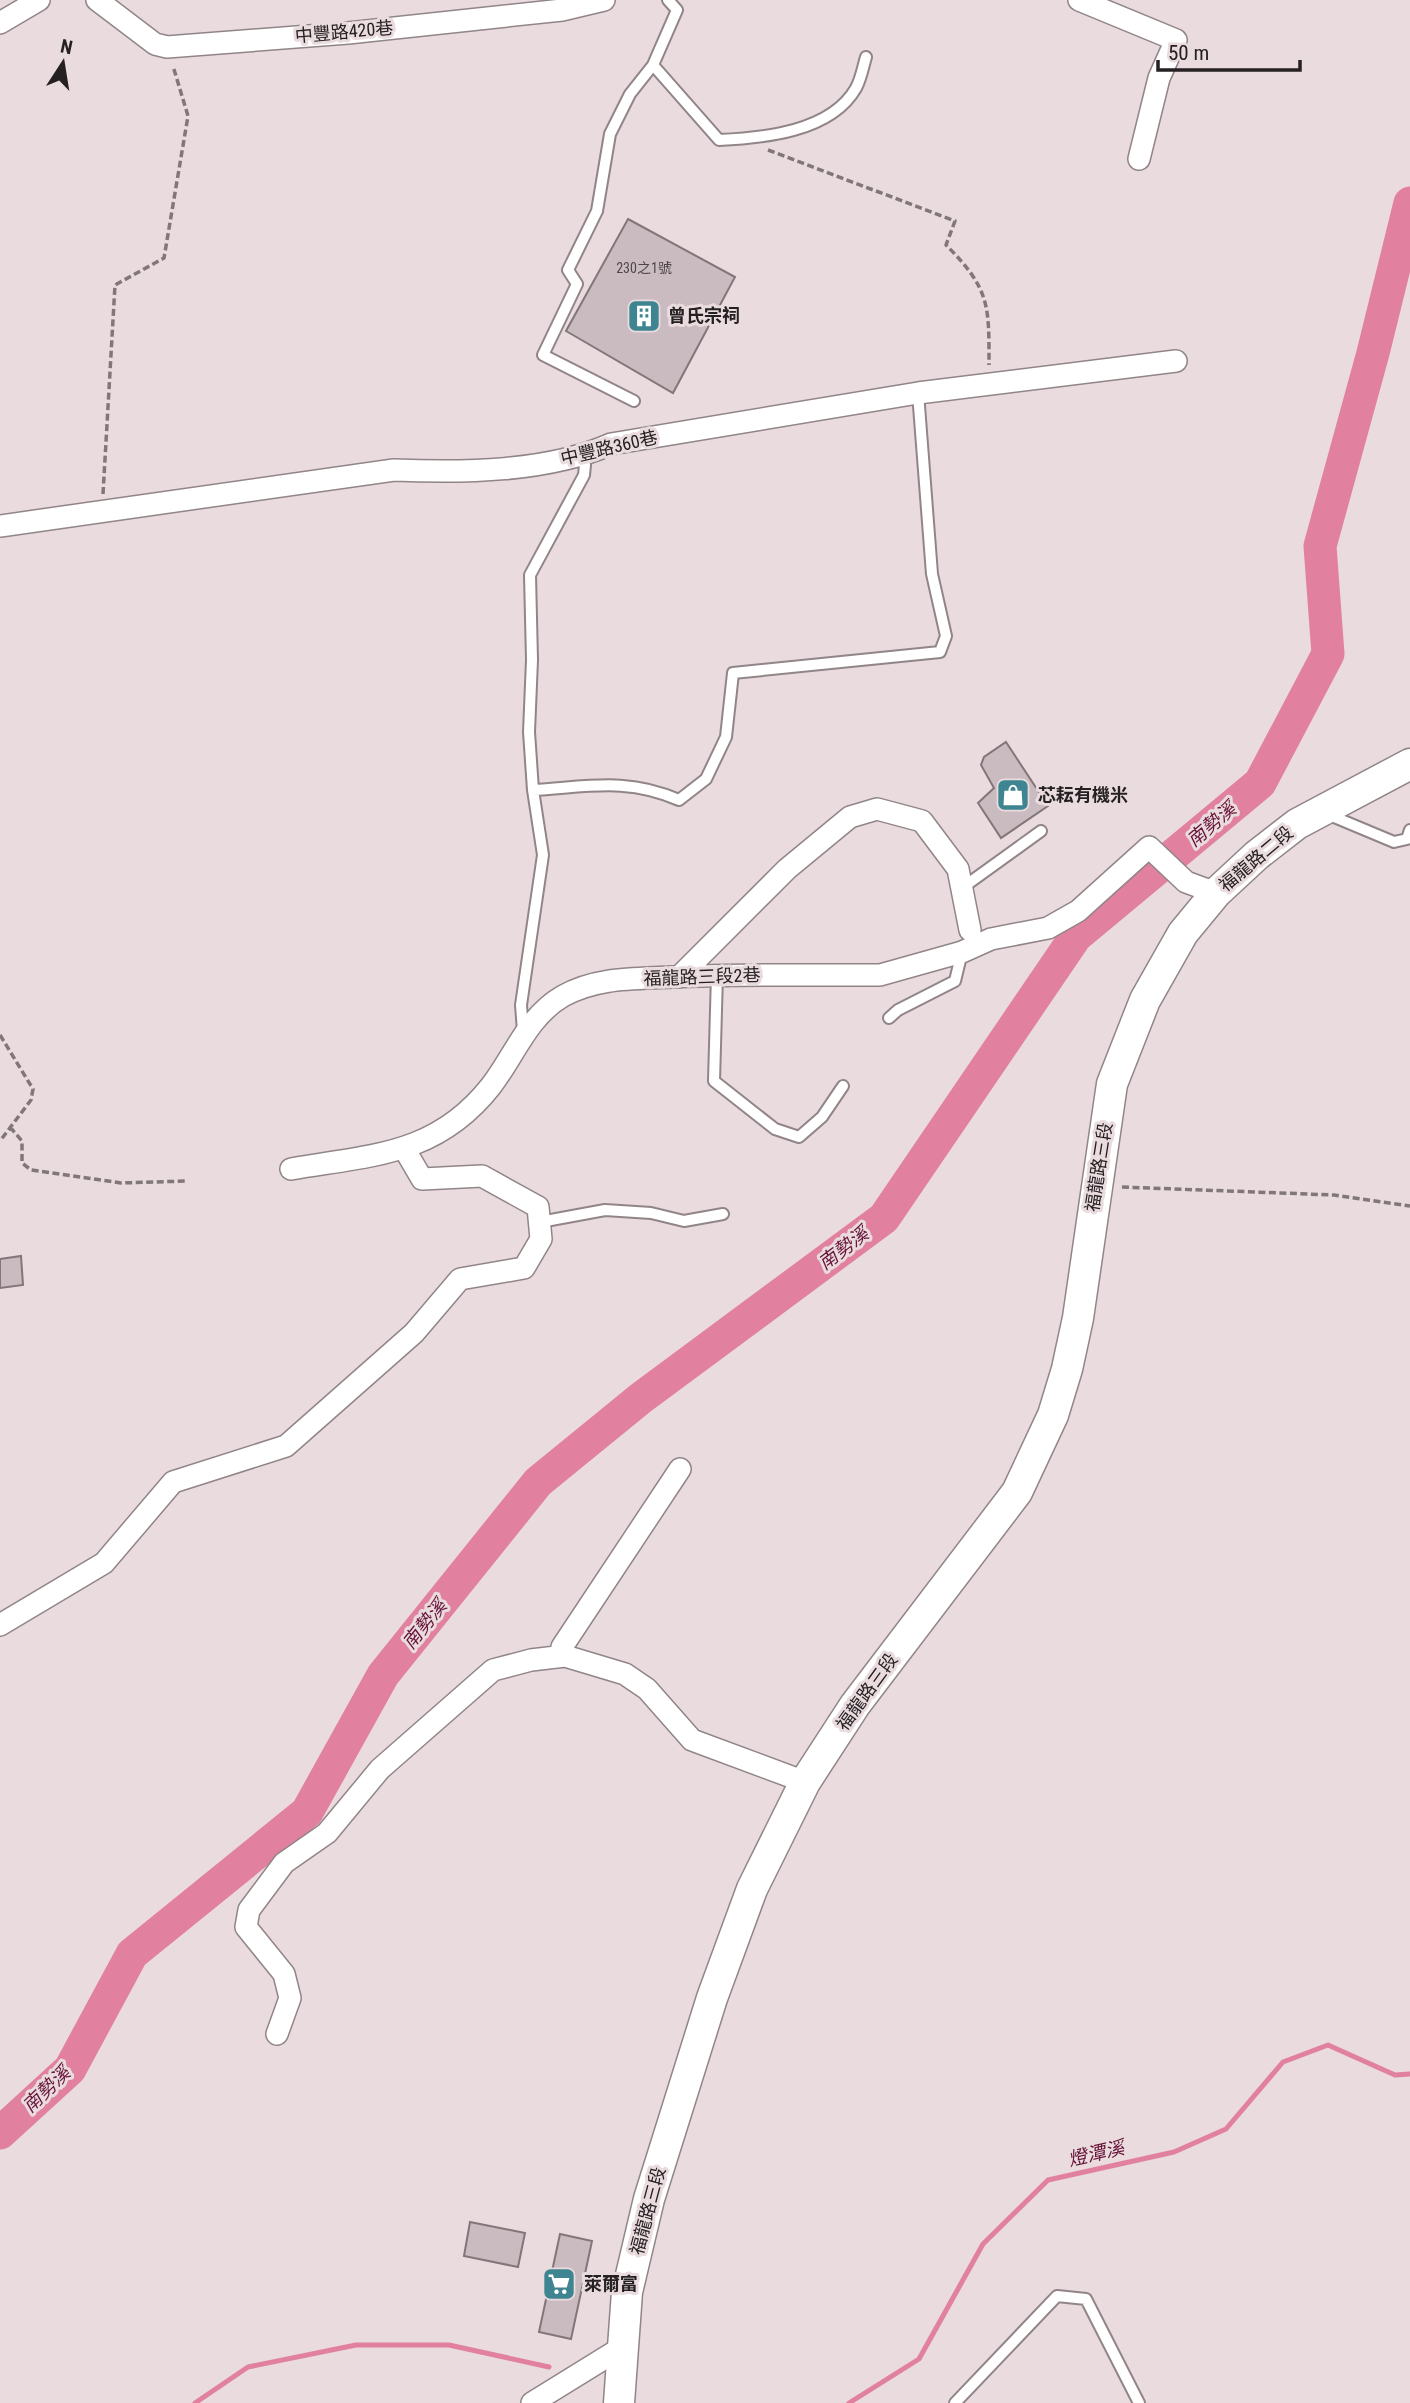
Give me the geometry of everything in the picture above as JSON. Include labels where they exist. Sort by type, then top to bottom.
[{"type":"main road","name":"福龍路二段","points":[[1145,1000],[1183,933],[1216,893],[1257,855],[1297,824],[1410,764]]},
{"type":"main road","name":"福龍路三段","points":[[619,2403],[627,2291],[649,2199],[708,2011],[752,1889],[805,1782],[855,1705],[998,1520],[1037,1455],[1068,1369],[1078,1318],[1095,1186],[1112,1084],[1145,1000]]},
{"type":"street","points":[[0,23],[39,0]]},
{"type":"street","points":[[97,0],[155,44],[167,47]]},
{"type":"street","name":"中豐路420巷","points":[[167,47],[348,33],[535,13],[604,0]]},
{"type":"street","points":[[1079,0],[1176,40],[1159,78],[1139,159]]},
{"type":"street","name":"中豐路360巷","points":[[0,526],[394,470],[439,473],[579,458],[611,444],[918,393],[1176,361]]},
{"type":"street","points":[[679,977],[787,869],[850,817],[877,808],[922,821],[958,869],[970,930]]},
{"type":"street","name":"福龍路三段2巷","points":[[291,1169],[405,1150],[438,1134],[466,1112],[491,1086],[523,1033],[562,996],[583,987],[605,981],[717,975],[880,975],[962,952],[991,939],[1032,932],[1058,922],[1078,911],[1149,847],[1186,882],[1216,893]]},
{"type":"street","points":[[0,1625],[104,1563],[173,1482],[286,1446],[414,1333],[460,1279],[524,1268],[541,1239],[538,1207],[482,1176],[422,1179],[405,1150]]},
{"type":"street","points":[[565,1656],[562,1647],[680,1469]]},
{"type":"street","points":[[277,2034],[290,1998],[284,1974],[246,1927],[249,1910],[284,1863],[327,1833],[380,1769],[493,1670],[531,1660],[565,1656],[625,1674],[647,1689],[692,1740],[805,1782]]},
{"type":"street","points":[[532,2403],[621,2348]]},
{"type":"lane","points":[[634,401],[543,355],[577,284],[568,270],[597,211],[610,134],[630,94],[653,65],[677,10],[668,0]]},
{"type":"lane","points":[[653,65],[719,140],[805,127],[831,114],[855,89],[866,57]]},
{"type":"lane","points":[[533,790],[631,784],[655,789],[679,800],[706,779],[726,737],[733,673],[940,652],[946,636],[932,574],[918,393]]},
{"type":"lane","points":[[523,1033],[521,1005],[542,855],[533,790],[529,732],[532,660],[530,575],[584,475],[585,465],[579,458]]},
{"type":"lane","points":[[1321,811],[1394,842],[1406,839],[1410,830]]},
{"type":"lane","points":[[962,888],[1041,831]]},
{"type":"lane","points":[[889,1018],[898,1010],[955,981],[962,952]]},
{"type":"lane","points":[[717,975],[714,1081],[775,1129],[799,1138],[822,1117],[843,1086]]},
{"type":"lane","points":[[540,1222],[605,1210],[651,1213],[684,1221],[723,1214]]},
{"type":"lane","points":[[955,2403],[1057,2296],[1086,2299],[1139,2403]]},
{"type":"path","points":[[102,513],[115,285],[164,258],[188,116],[167,47]]},
{"type":"path","points":[[738,139],[955,221],[946,245],[981,286],[989,311],[989,384]]},
{"type":"path","points":[[0,1035],[33,1089],[31,1100],[0,1142]]},
{"type":"path","points":[[9,1127],[22,1141],[22,1163],[31,1170],[121,1183],[188,1181]]},
{"type":"path","points":[[1095,1186],[1334,1195],[1410,1206]]},
{"type":"building","name":"曾氏宗祠","points":[[628,219],[735,277],[673,393],[566,331]]},
{"type":"building","name":"芯耘有機米","points":[[1006,742],[1048,806],[1001,838],[978,803],[994,788],[981,765],[984,757]]},
{"type":"building","points":[[21,1256],[23,1285],[0,1288],[0,1259]]},
{"type":"building","points":[[470,2222],[525,2233],[518,2267],[464,2256]]},
{"type":"building","points":[[560,2234],[592,2241],[571,2339],[539,2332]]},
{"type":"waterway","name":"南勢溪","points":[[0,2133],[70,2069],[132,1954],[307,1812],[383,1675],[538,1482],[641,1398],[884,1218],[1076,936],[1260,783],[1328,654],[1320,546],[1373,353],[1410,203]]},
{"type":"waterway","name":"燈潭溪","points":[[849,2403],[919,2359],[983,2244],[1048,2180],[1174,2152],[1226,2129],[1283,2062],[1328,2045],[1395,2075],[1410,2074]]},
{"type":"waterway","points":[[195,2403],[248,2367],[356,2345],[449,2345],[549,2367]]},
{"type":"place","name":"曾氏宗祠","points":[[644,316]]},
{"type":"place","name":"芯耘有機米","points":[[1013,795]]},
{"type":"place","name":"萊爾富","points":[[559,2284]]}]
